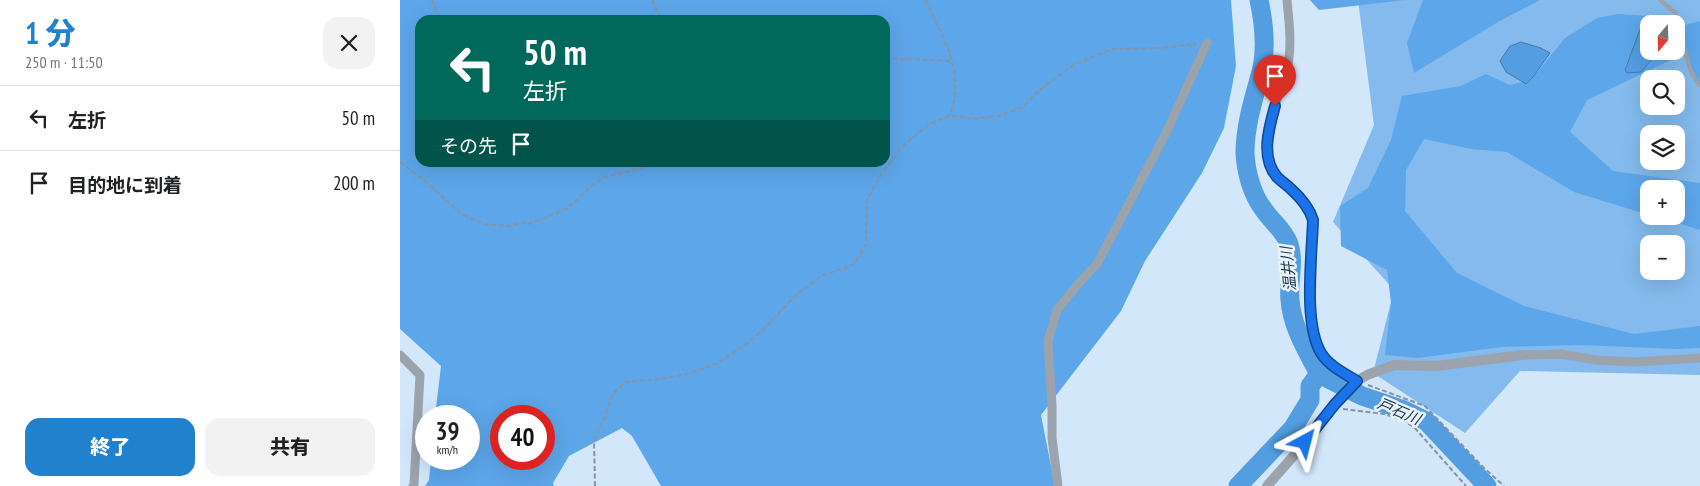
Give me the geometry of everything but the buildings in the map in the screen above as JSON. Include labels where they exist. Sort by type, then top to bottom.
[{"type":"street","points":[[1287,0],[1290,32],[1288,66],[1270,127],[1267,154],[1276,176],[1298,195],[1310,210],[1313,220],[1311,317],[1316,342],[1333,366],[1357,381]]},
{"type":"street","points":[[1058,486],[1052,438],[1048,341],[1057,310],[1097,264],[1166,133],[1207,43]]},
{"type":"street","points":[[1267,486],[1337,402],[1357,381],[1394,364],[1437,366],[1522,355],[1561,354],[1597,360],[1633,362],[1700,358]]},
{"type":"street","points":[[400,355],[420,375],[413,486]]},
{"type":"lane","points":[[1660,0],[1676,13],[1676,15]]},
{"type":"lane","points":[[1685,54],[1696,82],[1700,85]]},
{"type":"path","points":[[432,0],[437,15]]},
{"type":"path","points":[[652,0],[659,15]]},
{"type":"path","points":[[926,0],[952,61],[955,95],[951,115]]},
{"type":"path","points":[[890,162],[904,144],[928,125],[951,115],[974,119],[999,116],[1022,107],[1043,87],[1075,64],[1112,49],[1159,48],[1207,43]]},
{"type":"path","points":[[890,58],[952,61]]},
{"type":"path","points":[[400,162],[462,214],[484,224],[507,226],[527,222],[529,224],[562,211],[574,203],[591,186],[605,177],[646,167]]},
{"type":"path","points":[[595,486],[594,440],[605,417],[613,393],[626,382],[687,374],[715,364],[741,348],[764,330],[797,294],[821,276],[853,264],[866,245],[867,200],[887,167]]},
{"type":"path","points":[[1357,381],[1425,406],[1483,467],[1504,486]]},
{"type":"path","points":[[1337,402],[1343,409],[1384,414],[1402,420],[1414,427],[1466,486]]},
{"type":"shaded area","points":[[400,0],[1231,0],[1236,66],[1224,128],[1202,173],[1145,261],[1121,311],[1041,415],[1055,486],[661,486],[632,436],[622,428],[569,456],[553,483],[554,486],[425,486],[429,480],[430,470],[480,470],[480,405],[436,405],[441,366],[400,329]]},
{"type":"shaded area","points":[[1310,0],[1405,0],[1319,10]]},
{"type":"shaded area","points":[[1358,0],[1700,0],[1700,375],[1520,371],[1465,433],[1373,373],[1394,290],[1333,222],[1374,125]]},
{"type":"shaded area","points":[[1423,0],[1540,0],[1498,22],[1414,73],[1407,43]]},
{"type":"shaded area","points":[[1618,14],[1640,15],[1640,60],[1671,60],[1650,70],[1640,70],[1640,75],[1587,100],[1570,132],[1613,171],[1678,180],[1640,180],[1640,212],[1574,192],[1507,152],[1471,149],[1424,139],[1406,170],[1405,211],[1457,273],[1524,306],[1634,334],[1700,326],[1700,348],[1678,349],[1579,345],[1501,347],[1418,358],[1385,355],[1391,303],[1387,270],[1341,246],[1340,206],[1368,188],[1391,140],[1402,96],[1461,86],[1486,74],[1510,85],[1531,80],[1565,38],[1597,18]]},
{"type":"shaded area","points":[[1700,21],[1700,83],[1691,69],[1685,54],[1685,25]]},
{"type":"shaded area","points":[[1640,30],[1640,60],[1651,60],[1640,72],[1627,73],[1625,70]]},
{"type":"shaded area","points":[[1521,42],[1550,53],[1526,84],[1506,72],[1500,61],[1510,46]]},
{"type":"shaded area","points":[[1685,181],[1700,183],[1700,230],[1684,225]]},
{"type":"waterway","name":"温井川","points":[[1259,0],[1264,54],[1247,132],[1245,153],[1247,168],[1250,183],[1256,197],[1284,234],[1289,244],[1291,251],[1291,310],[1301,338],[1319,374]]},
{"type":"waterway","name":"戸石川","points":[[1319,374],[1362,396],[1404,410],[1426,421],[1487,486]]},
{"type":"waterway","name":"温井川","points":[[1238,486],[1293,428],[1310,400],[1310,386],[1319,374]]},
{"type":"route","points":[[1275,106],[1268,140],[1267,154],[1270,163],[1276,176],[1298,195],[1310,210],[1313,220],[1310,300],[1312,329],[1322,353],[1333,366],[1357,381],[1335,404],[1305,442]]}]
